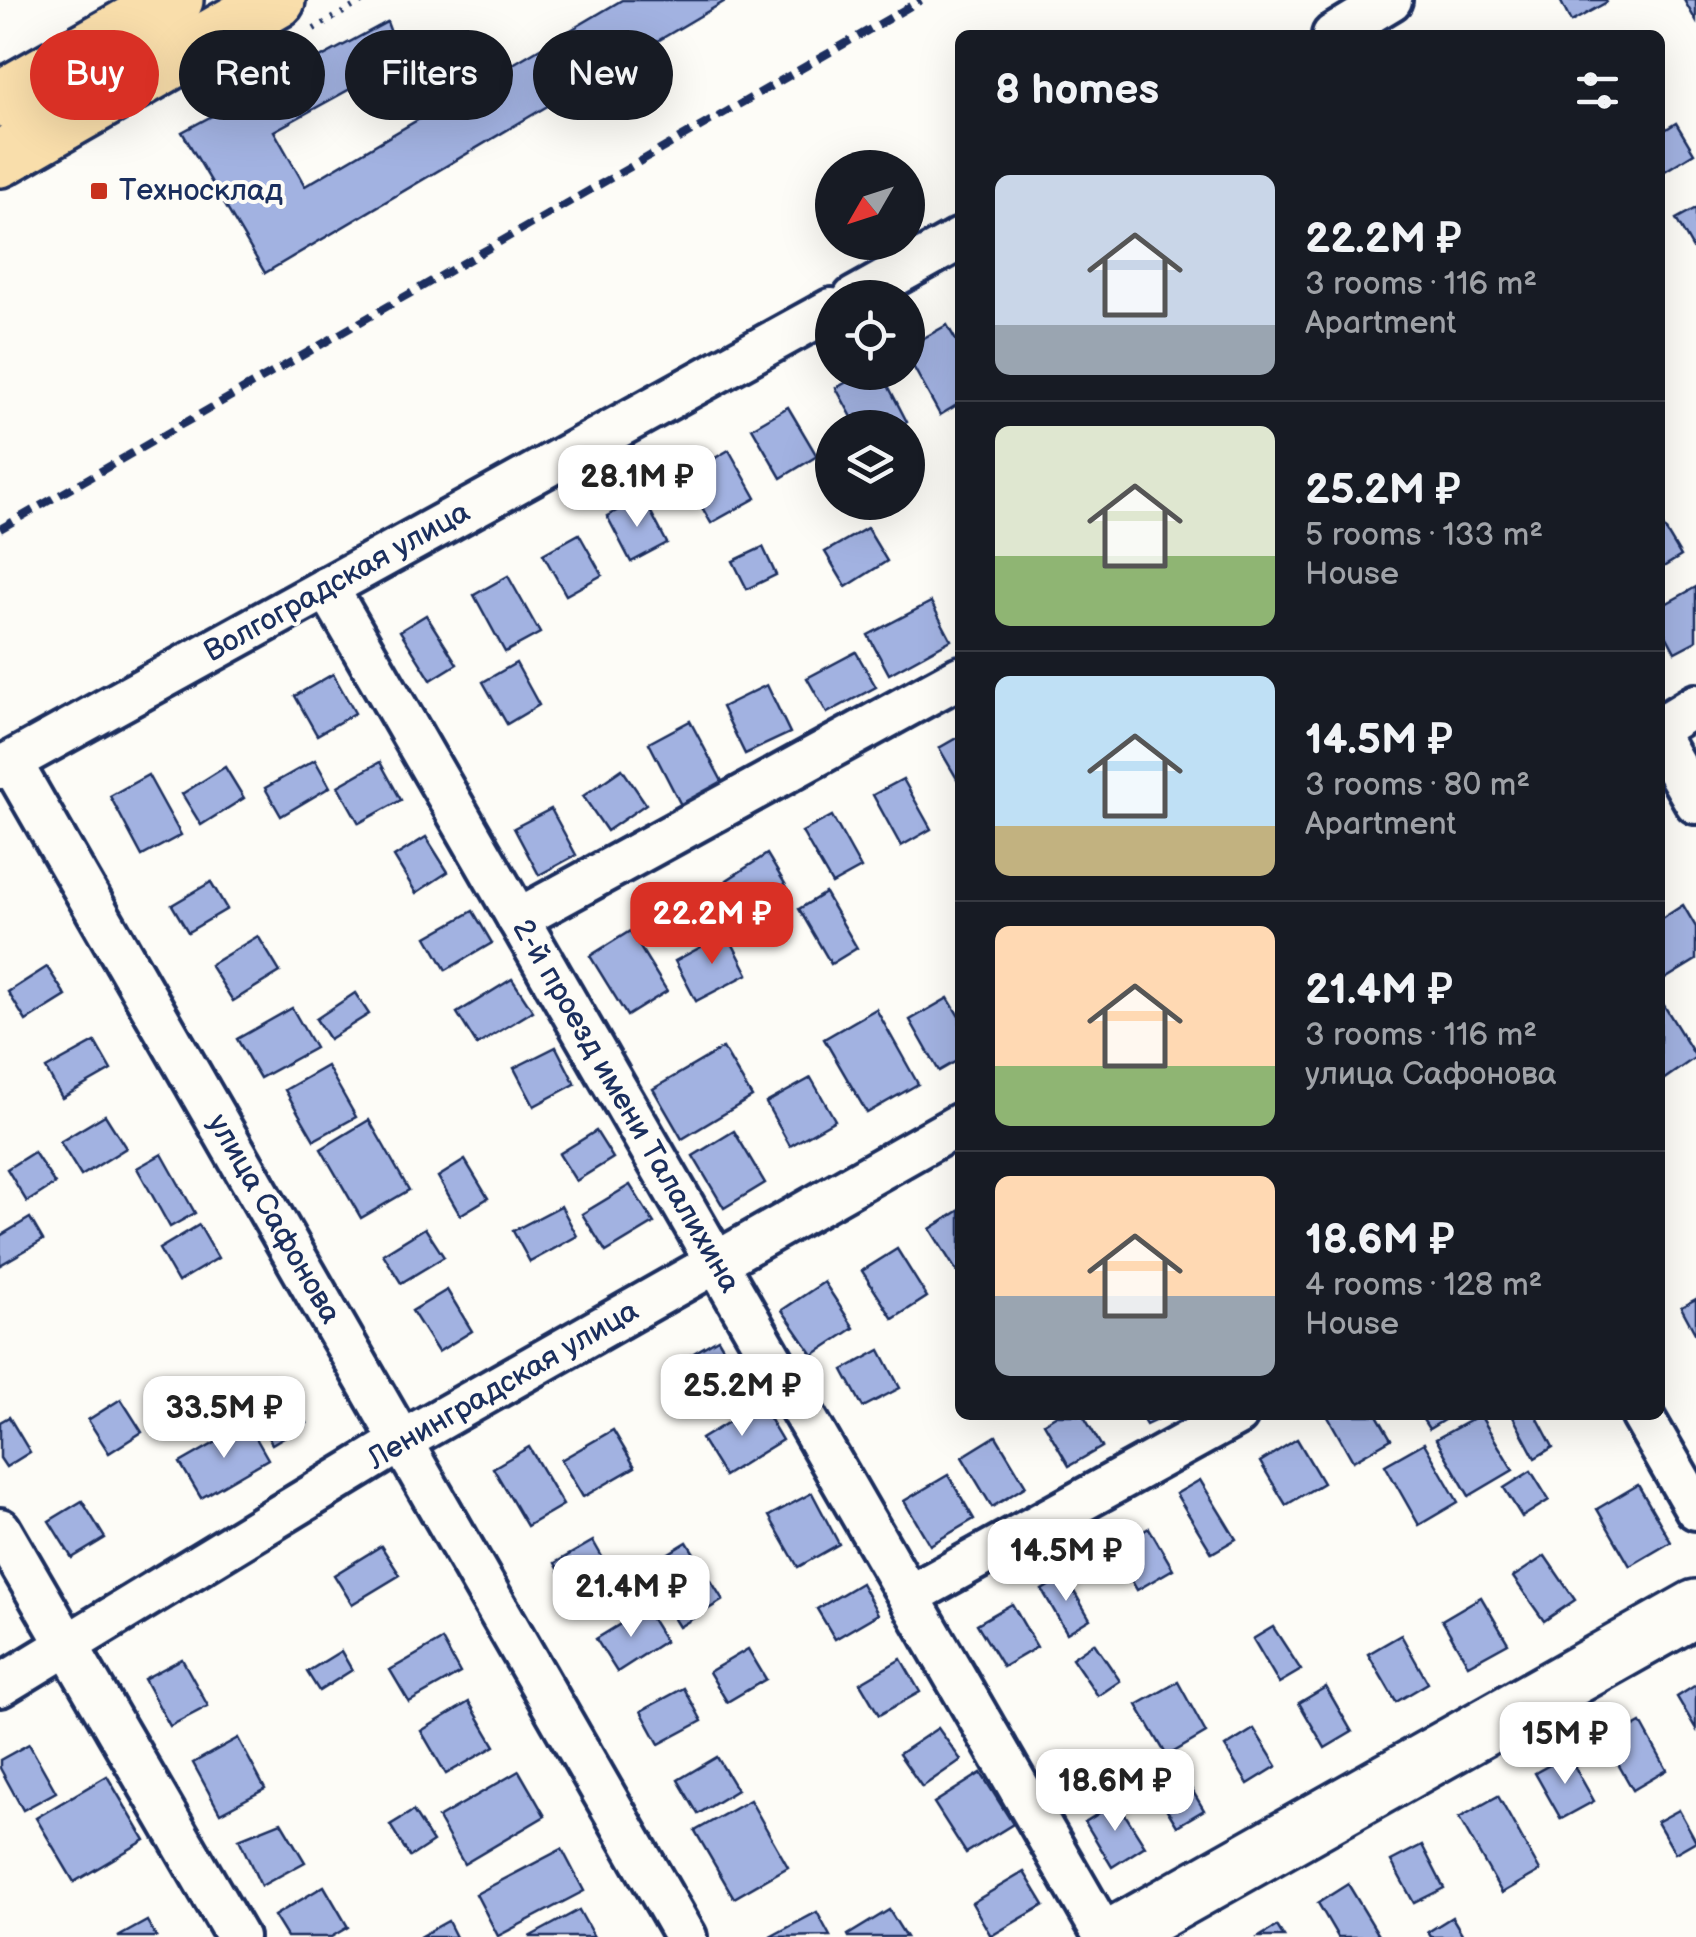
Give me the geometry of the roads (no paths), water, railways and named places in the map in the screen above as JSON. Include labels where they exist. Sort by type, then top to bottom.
[{"type":"main road","points":[[0,99],[174,0]]},
{"type":"main road","points":[[0,158],[278,0]]},
{"type":"street","points":[[1341,30],[1391,0]]},
{"type":"street","points":[[886,280],[955,242]]},
{"type":"street","name":"Волгоградская улица","points":[[6,765],[815,318]]},
{"type":"street","name":"2-й проезд имени Талалихина","points":[[327,587],[1108,1937]]},
{"type":"street","points":[[518,919],[955,680]]},
{"type":"street","points":[[1665,723],[1696,706]]},
{"type":"street","points":[[1665,749],[1696,803]]},
{"type":"street","name":"улица Сафонова","points":[[6,765],[402,1441],[686,1937]]},
{"type":"street","name":"Ленинградская улица","points":[[0,1686],[402,1441],[955,1127]]},
{"type":"street","points":[[908,1596],[1228,1420]]},
{"type":"street","points":[[1645,1420],[1696,1509]]},
{"type":"street","points":[[0,1529],[237,1937]]},
{"type":"street","points":[[1108,1937],[1696,1608]]},
{"type":"railway","points":[[0,529],[921,0]]},
{"type":"place","name":"Техносклад","points":[[99,191]]}]
